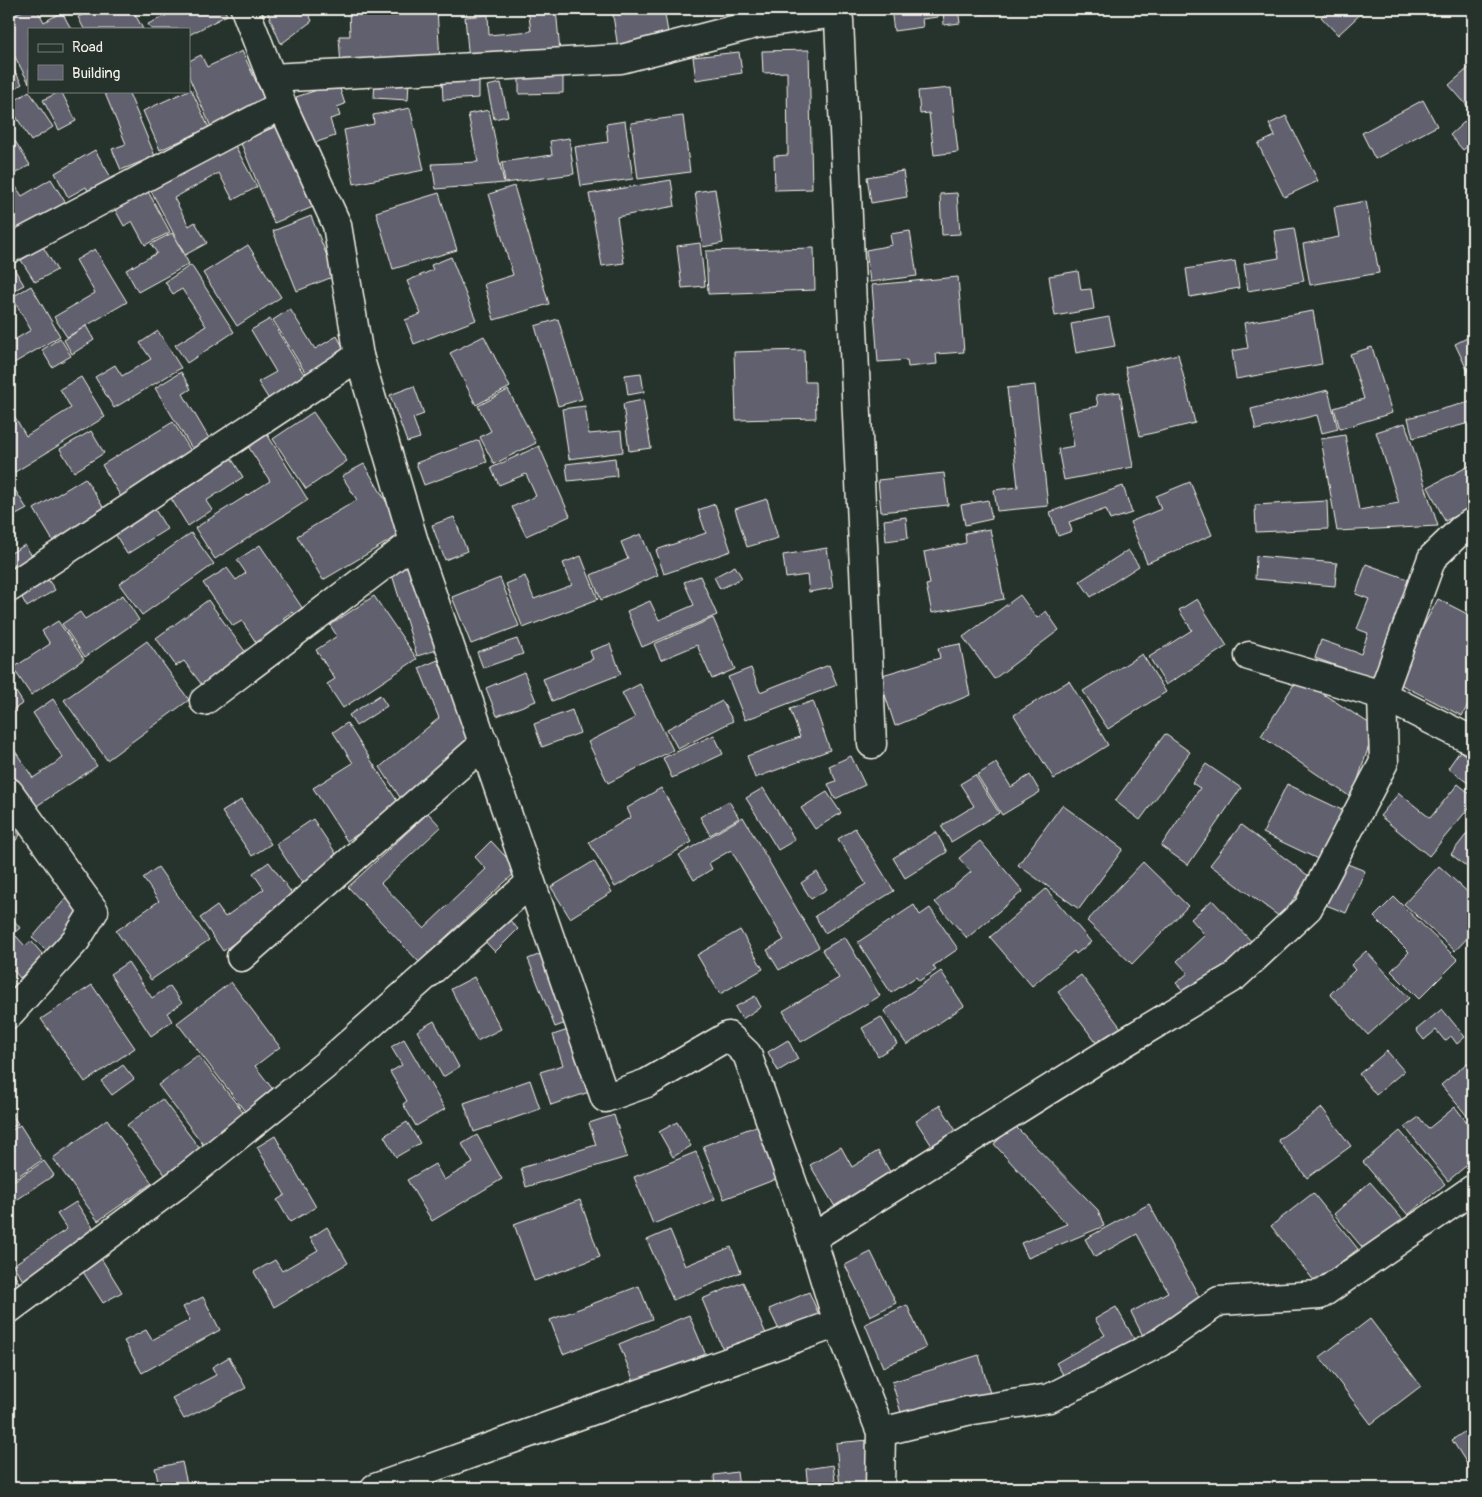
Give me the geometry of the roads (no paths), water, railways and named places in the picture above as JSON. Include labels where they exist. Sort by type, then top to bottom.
[{"type":"street","points":[[245,9],[282,105],[336,225],[359,356],[414,542],[605,1098],[647,1083],[728,1036],[747,1054],[812,1238],[838,1323],[881,1432],[880,1488]]},
{"type":"street","points":[[271,78],[621,59],[756,24],[836,11],[840,20],[872,744]]},
{"type":"street","points":[[9,249],[282,105]]},
{"type":"street","points":[[9,588],[359,356]]},
{"type":"street","points":[[812,1238],[1122,1044],[1235,976],[1308,908],[1384,762],[1382,695],[1432,558],[1461,530],[1473,522]]},
{"type":"street","points":[[204,701],[414,542]]},
{"type":"street","points":[[1249,656],[1382,695],[1473,741]]},
{"type":"street","points":[[240,957],[484,743]]},
{"type":"street","points":[[9,792],[94,911],[76,940],[9,1014]]},
{"type":"street","points":[[9,1309],[183,1180],[324,1066],[530,883]]},
{"type":"street","points":[[881,1432],[966,1411],[1050,1398],[1159,1343],[1218,1301],[1320,1295],[1473,1189]]},
{"type":"street","points":[[375,1488],[838,1323]]}]
